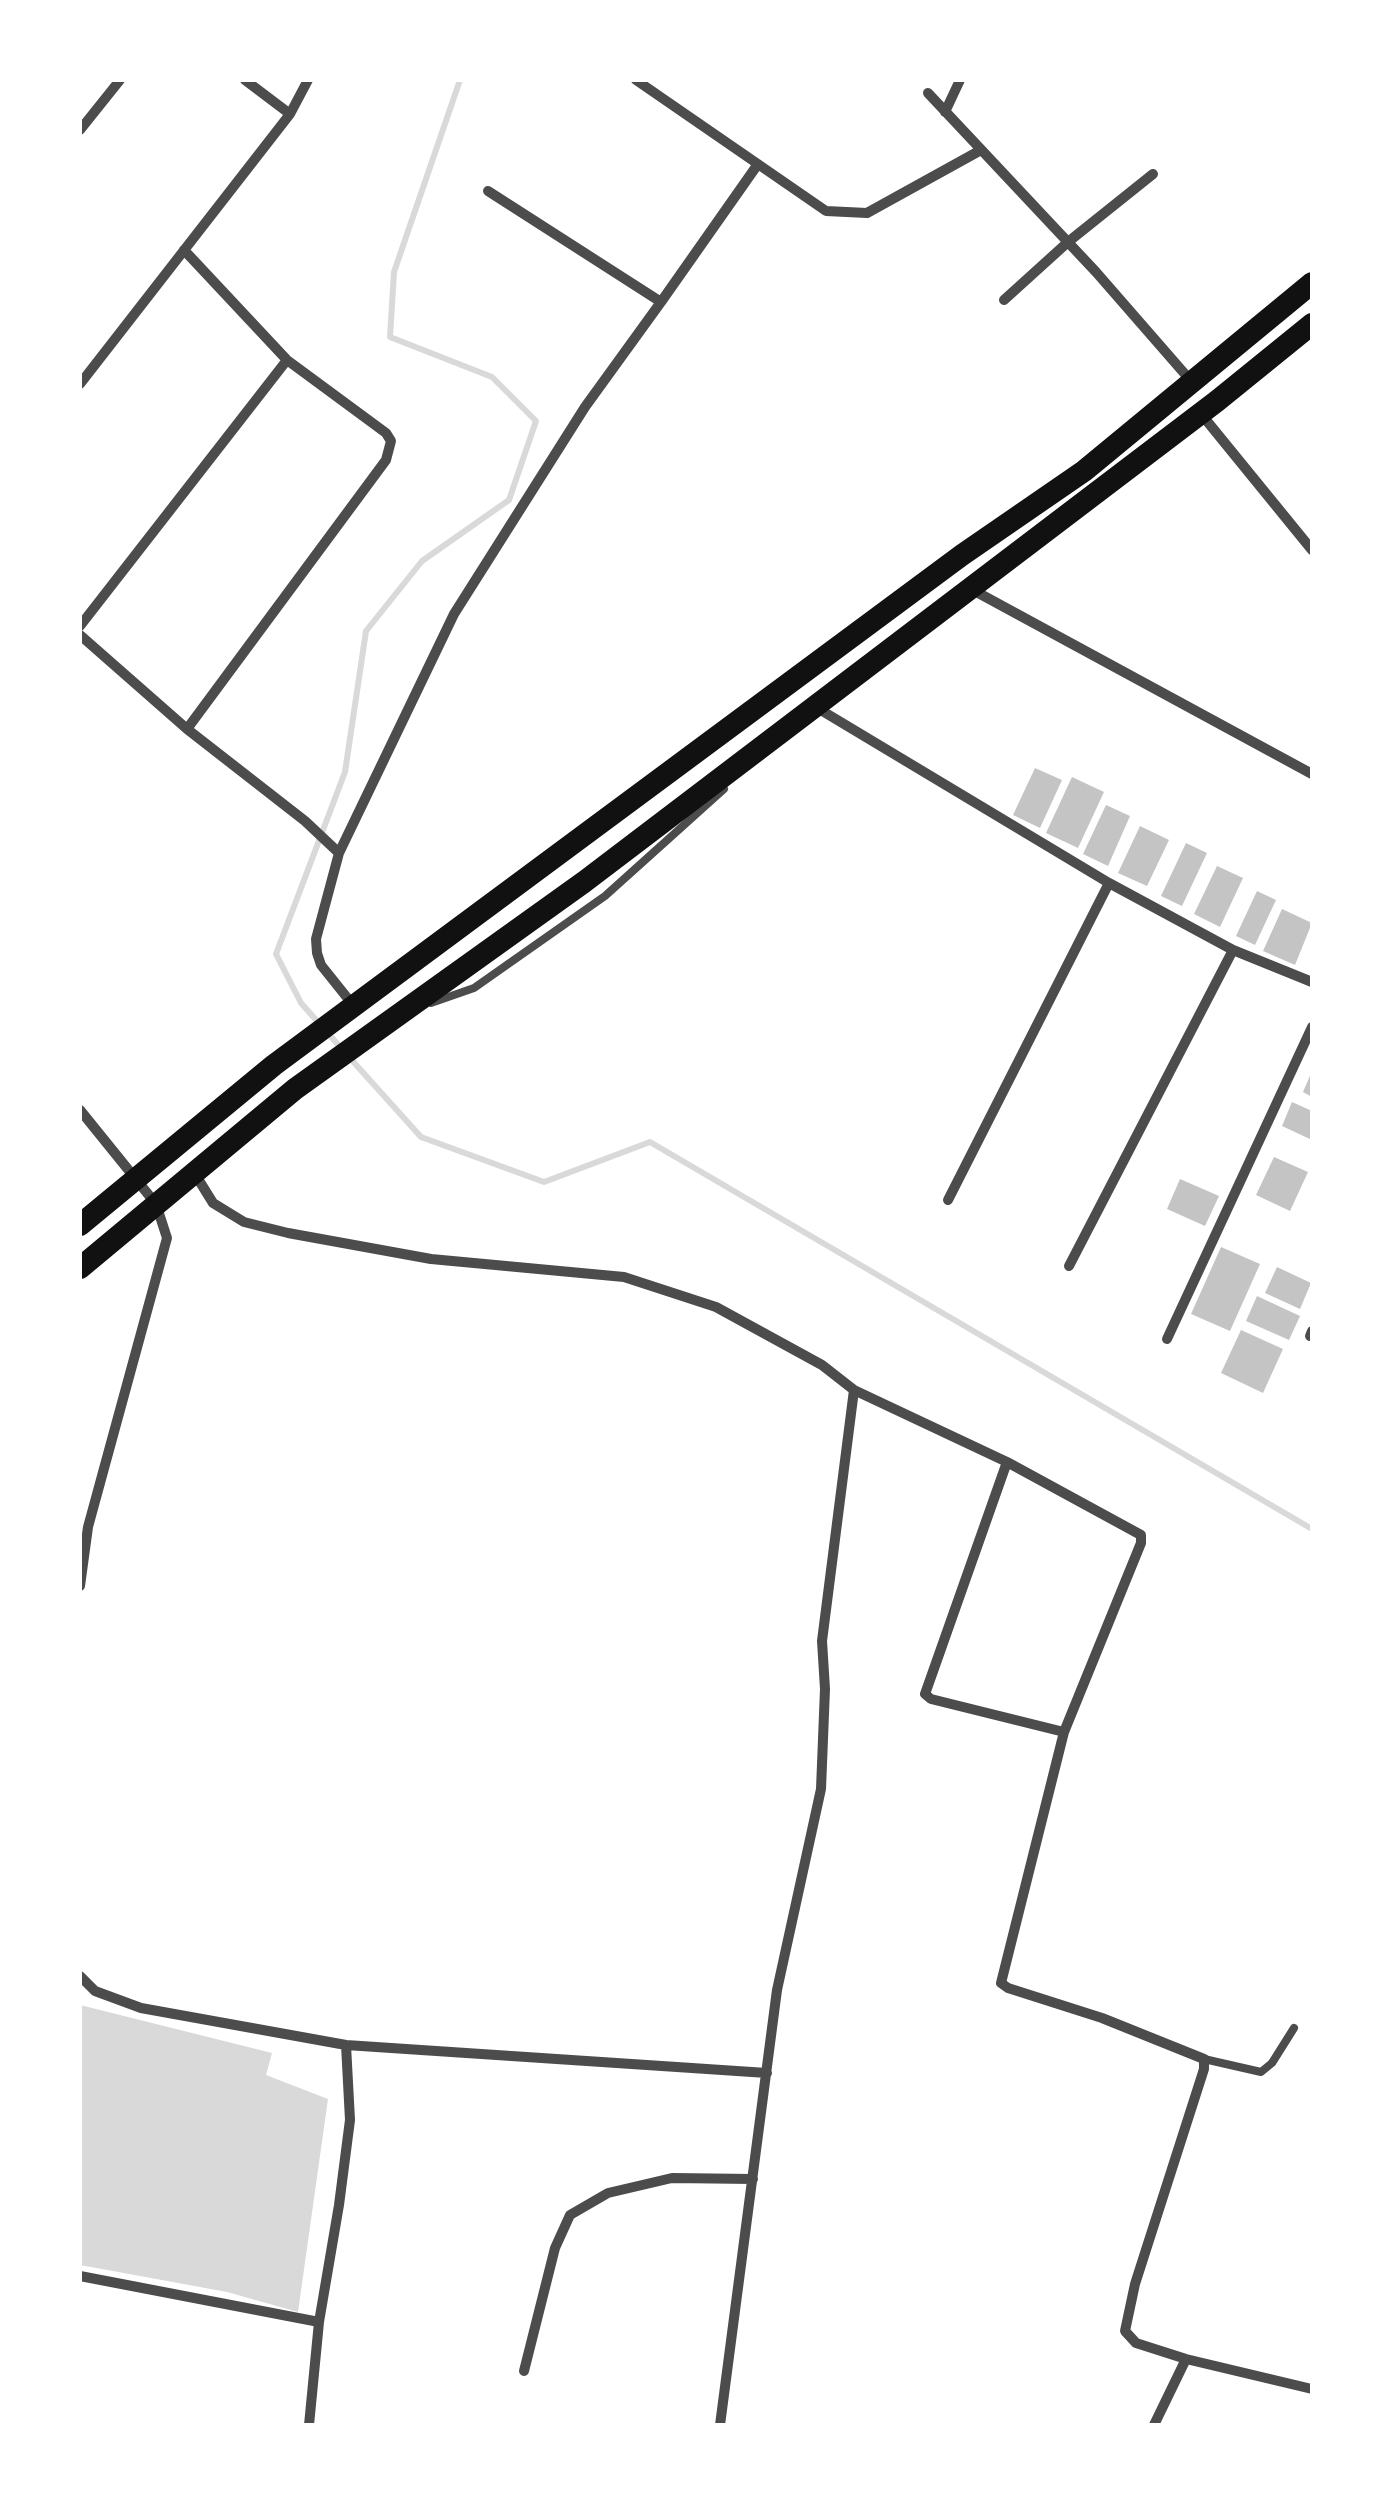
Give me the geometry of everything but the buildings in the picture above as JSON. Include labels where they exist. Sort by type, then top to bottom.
[{"type":"highway","points":[[80,1226],[274,1065],[962,555],[1084,471],[1312,283]]},
{"type":"highway","points":[[80,1268],[295,1088],[584,882],[1200,414],[1312,324]]},
{"type":"street","points":[[80,130],[120,80]]},
{"type":"street","points":[[245,80],[290,114]]},
{"type":"street","points":[[80,384],[290,114],[308,80]]},
{"type":"street","points":[[636,80],[826,211],[867,213],[981,150]]},
{"type":"street","points":[[945,112],[960,80]]},
{"type":"street","points":[[928,93],[1192,382]]},
{"type":"street","points":[[351,1008],[321,966],[316,939],[339,853],[454,614],[584,407],[758,164]]},
{"type":"street","points":[[1004,300],[1153,174]]},
{"type":"street","points":[[488,191],[661,302]]},
{"type":"street","points":[[184,250],[287,360],[386,433],[390,442],[386,460],[187,729]]},
{"type":"street","points":[[80,626],[287,360]]},
{"type":"street","points":[[1200,414],[1312,550]]},
{"type":"street","points":[[970,588],[1312,774]]},
{"type":"street","points":[[80,635],[187,729],[305,821],[339,853]]},
{"type":"street","points":[[814,706],[1108,883],[1232,950],[1312,982]]},
{"type":"street","points":[[948,1200],[1108,883]]},
{"type":"street","points":[[1069,1266],[1232,950]]},
{"type":"street","points":[[1168,1339],[1312,1028]]},
{"type":"street","points":[[80,1110],[156,1204],[166,1238],[88,1527],[80,1586]]},
{"type":"street","points":[[194,1172],[213,1204],[244,1222],[431,1260],[624,1277],[716,1307],[822,1364],[854,1390],[1007,1462],[1141,1535],[1141,1544],[1064,1732],[1002,1985],[1102,2018],[1204,2060],[1124,2326],[1136,2343],[1186,2360],[1312,2389]]},
{"type":"street","points":[[720,2425],[777,1990],[821,1789],[825,1689],[822,1641],[854,1390]]},
{"type":"street","points":[[1007,1462],[925,1694],[931,1699],[1064,1732]]},
{"type":"street","points":[[80,1976],[95,1991],[141,2008],[346,2045],[767,2073]]},
{"type":"street","points":[[309,2425],[318,2322],[340,2204],[350,2120],[346,2045]]},
{"type":"street","points":[[524,2371],[555,2248],[570,2215],[608,2193],[672,2178],[753,2180]]},
{"type":"street","points":[[80,2276],[318,2322]]},
{"type":"street","points":[[1154,2425],[1186,2360]]},
{"type":"lane","points":[[1204,2060],[1261,2072],[1272,2064],[1294,2028]]},
{"type":"shaded area","points":[[80,2005],[272,2053],[266,2075],[328,2099],[298,2312],[227,2292],[80,2265]]},
{"type":"waterway","points":[[341,1048],[301,1003],[276,954],[345,772],[366,631],[422,561],[509,500],[536,421],[492,377],[390,337],[394,272],[460,80]]},
{"type":"waterway","points":[[349,1057],[421,1137],[544,1182],[650,1142],[1312,1529]]}]
